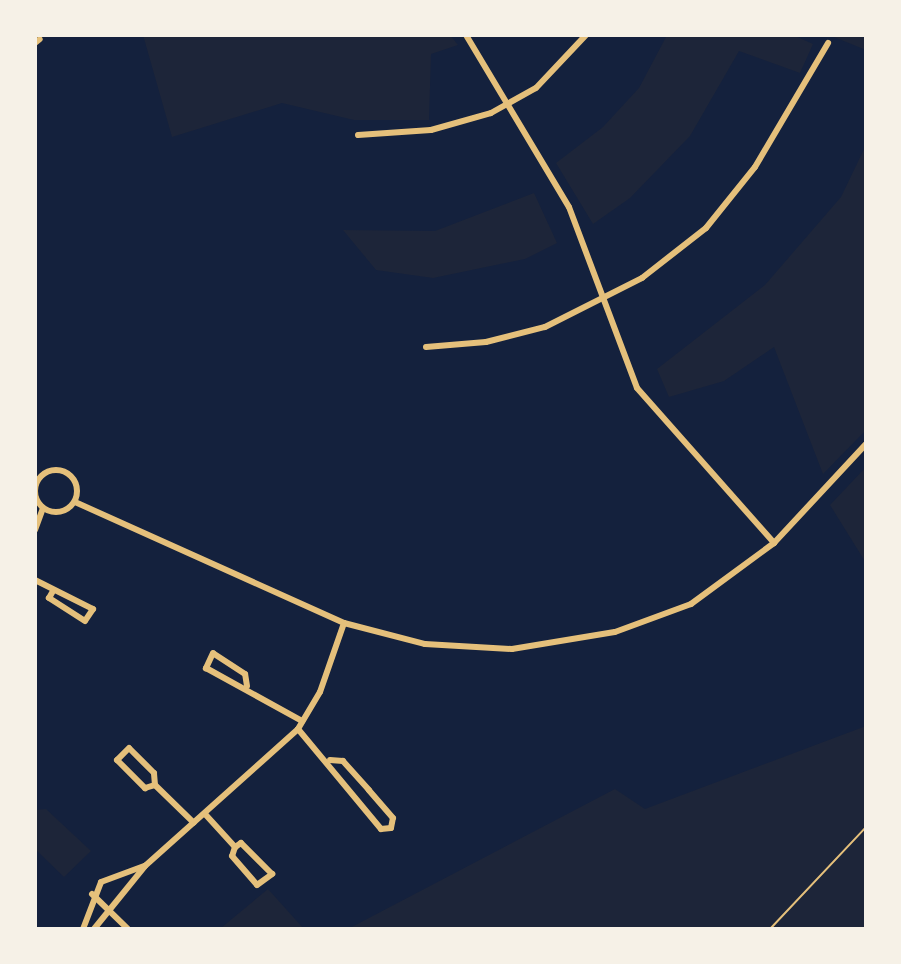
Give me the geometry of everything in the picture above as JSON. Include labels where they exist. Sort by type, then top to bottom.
[{"type":"street","points":[[466,35],[510,103],[569,207],[607,298],[636,388],[774,542]]},
{"type":"street","points":[[358,135],[431,130],[510,103],[536,88],[586,35]]},
{"type":"street","points":[[426,347],[486,342],[545,327],[607,298],[706,229],[755,167],[828,43]]},
{"type":"street","points":[[75,502],[344,623],[436,645],[561,645],[691,604],[774,542],[866,444]]},
{"type":"street","points":[[35,530],[43,508],[36,481],[53,470],[66,472],[77,489],[75,502],[64,511],[43,508]]},
{"type":"street","points":[[35,580],[53,591]]},
{"type":"street","points":[[59,587],[93,609],[85,621],[49,598],[53,591],[59,587]]},
{"type":"street","points":[[94,929],[145,866],[298,729],[320,692],[344,623]]},
{"type":"street","points":[[213,653],[246,674],[247,686],[242,689],[206,668],[213,653]]},
{"type":"street","points":[[247,686],[303,721]]},
{"type":"street","points":[[298,729],[330,760],[381,829],[391,828],[393,818],[343,761],[330,760]]},
{"type":"street","points":[[155,785],[145,788],[117,760],[129,748],[154,774],[155,785],[194,823]]},
{"type":"street","points":[[357,800],[369,790]]},
{"type":"street","points":[[205,814],[235,847]]},
{"type":"street","points":[[241,843],[272,874],[257,885],[232,856],[235,847],[241,843]]},
{"type":"street","points":[[83,929],[92,894],[101,882],[145,866]]},
{"type":"street","points":[[92,894],[111,909],[128,929]]},
{"type":"path","points":[[769,929],[866,827]]},
{"type":"shaded area","points":[[143,35],[450,35],[458,45],[431,54],[429,120],[354,120],[282,103],[172,137]]},
{"type":"shaded area","points":[[661,35],[793,35],[813,44],[800,73],[739,51],[690,136],[630,198],[593,224],[556,163],[603,127],[639,88],[666,37]]},
{"type":"shaded area","points":[[829,35],[866,35],[866,50]]},
{"type":"shaded area","points":[[866,145],[866,430],[823,474],[774,347],[724,381],[669,397],[657,369],[765,285],[841,197]]},
{"type":"shaded area","points":[[534,193],[557,243],[525,259],[433,278],[376,270],[343,230],[435,231]]},
{"type":"shaded area","points":[[866,467],[866,563],[830,505]]},
{"type":"shaded area","points":[[866,726],[866,929],[348,929],[615,789],[645,809]]},
{"type":"shaded area","points":[[46,809],[91,851],[64,877],[35,849],[35,810]]},
{"type":"shaded area","points":[[268,889],[304,929],[221,928]]}]
